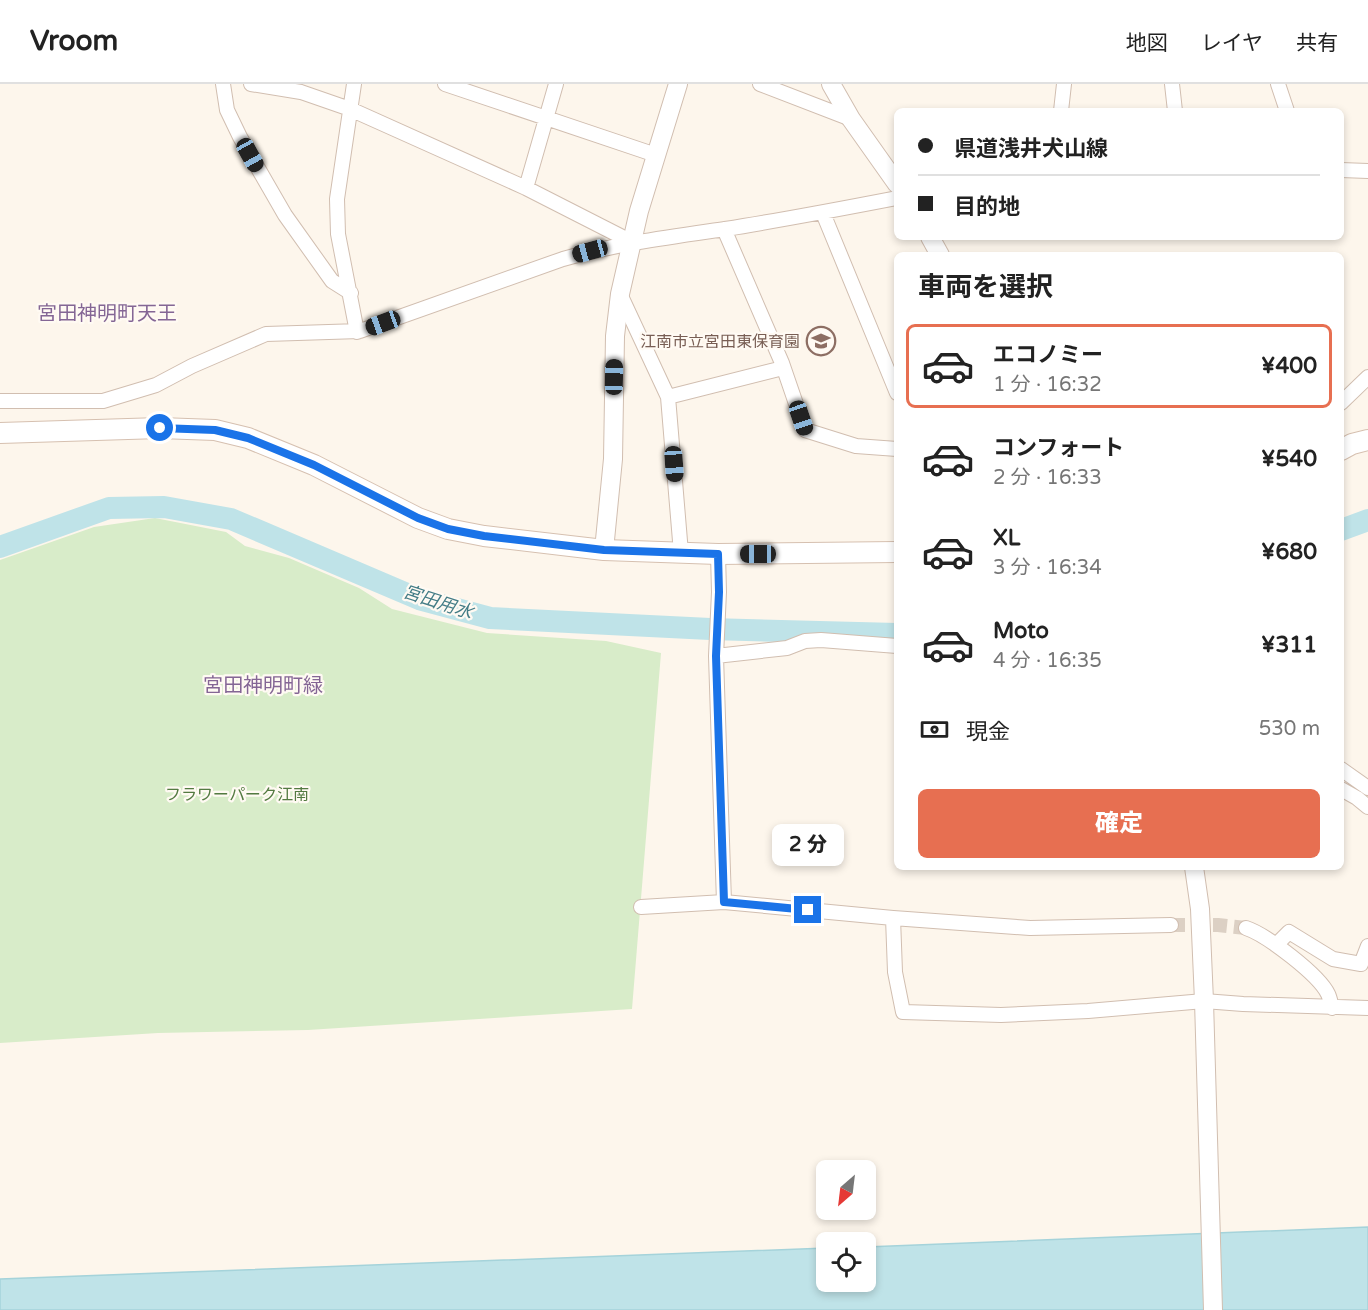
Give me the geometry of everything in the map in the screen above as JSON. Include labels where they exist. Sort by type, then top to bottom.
[{"type":"main road","points":[[0,433],[160,428],[215,430],[248,438],[314,465],[418,518],[448,529],[484,536],[604,550],[718,554],[894,552]]},
{"type":"main road","points":[[1344,448],[1368,440]]},
{"type":"street","points":[[223,84],[227,110],[285,215],[332,281],[351,293]]},
{"type":"street","points":[[251,84],[301,92],[350,109],[526,188],[632,242]]},
{"type":"street","points":[[354,84],[337,199],[338,234],[357,332]]},
{"type":"street","points":[[445,84],[656,155]]},
{"type":"street","points":[[526,188],[556,84]]},
{"type":"street","points":[[604,550],[613,459],[615,336],[620,294],[639,211],[678,84]]},
{"type":"street","points":[[760,84],[851,119]]},
{"type":"street","points":[[831,84],[851,119],[894,180]]},
{"type":"street","points":[[1061,108],[1064,84]]},
{"type":"street","points":[[1172,84],[1175,108]]},
{"type":"street","points":[[1278,84],[1286,108]]},
{"type":"street","points":[[1344,170],[1368,171]]},
{"type":"street","points":[[0,401],[103,401],[156,385],[192,366],[266,334],[357,332],[563,259],[632,242],[823,213],[894,199]]},
{"type":"street","points":[[823,213],[894,386]]},
{"type":"street","points":[[724,229],[783,368],[805,430],[856,446],[894,449]]},
{"type":"street","points":[[620,294],[668,396],[681,553]]},
{"type":"street","points":[[668,396],[783,368]]},
{"type":"street","points":[[1344,400],[1368,377]]},
{"type":"street","points":[[1344,385],[1354,391]]},
{"type":"street","points":[[718,554],[716,656],[724,902]]},
{"type":"street","points":[[716,656],[787,648],[805,641],[821,640],[894,646]]},
{"type":"street","points":[[1344,771],[1368,788]]},
{"type":"street","points":[[1344,791],[1368,807]]},
{"type":"street","points":[[1194,870],[1200,909],[1204,1001],[1213,1310]]},
{"type":"street","points":[[641,907],[724,902],[1030,928],[1171,925]]},
{"type":"street","points":[[893,918],[895,972],[903,1012],[1001,1015],[1088,1011],[1204,1001],[1368,1008]]},
{"type":"street","points":[[1246,928],[1276,945],[1314,976],[1328,994],[1332,1008]]},
{"type":"street","points":[[1276,945],[1289,932],[1334,959],[1361,964],[1368,946]]},
{"type":"green space","name":"フラワーパーク江南","points":[[155,518],[226,532],[245,546],[289,558],[359,588],[392,609],[487,633],[606,641],[661,653],[632,1009],[308,1030],[158,1033],[0,1043],[0,560],[94,527]]},
{"type":"water","points":[[1368,1227],[1368,1310],[0,1310],[0,1279],[816,1248],[816,1292],[876,1292],[876,1247]]},
{"type":"waterway","name":"宮田用水","points":[[0,547],[109,508],[164,507],[231,519],[419,599],[490,618],[710,629],[894,634]]},
{"type":"waterway","name":"宮田用水","points":[[1344,529],[1368,520]]},
{"type":"tunnel","points":[[1171,925],[1218,925],[1246,928]]},
{"type":"place","name":"江南市立宮田東保育園","points":[[821,341]]},
{"type":"district","name":"宮田神明町天王","points":[[107,313]]},
{"type":"district","name":"宮田神明町緑","points":[[263,685]]},
{"type":"route","points":[[160,428],[215,430],[248,438],[314,465],[418,518],[448,529],[484,536],[604,550],[718,554],[716,656],[724,902],[808,910]]}]
